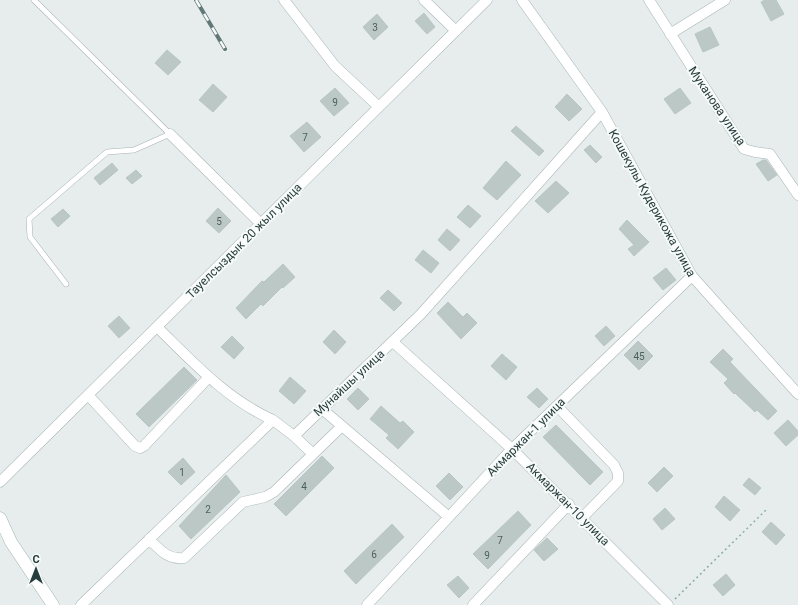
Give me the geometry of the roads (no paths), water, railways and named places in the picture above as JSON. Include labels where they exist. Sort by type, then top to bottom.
[{"type":"main road","points":[[0,518],[11,542],[53,605]]},
{"type":"street","points":[[284,0],[335,66],[380,107]]},
{"type":"street","points":[[424,0],[456,31]]},
{"type":"street","name":"Тауелсыздык 20 жыл улица","points":[[0,482],[487,0]]},
{"type":"street","name":"Кошекулы Кудерикожа улица","points":[[522,0],[602,112],[692,276],[798,394]]},
{"type":"street","name":"Муканова улица","points":[[649,0],[744,149],[770,154],[798,195]]},
{"type":"street","points":[[670,34],[725,0]]},
{"type":"street","name":"Мунайшы улица","points":[[294,436],[421,314],[602,112]]},
{"type":"street","points":[[170,134],[261,224]]},
{"type":"street","name":"Акмаржан-1 улица","points":[[367,605],[512,449],[692,276]]},
{"type":"street","points":[[157,327],[209,378],[244,406],[273,420],[294,436],[313,454]]},
{"type":"street","name":"Акмаржан-10 улица","points":[[393,342],[512,449],[582,518],[672,602]]},
{"type":"street","points":[[88,395],[135,446],[140,448],[144,446],[209,378]]},
{"type":"street","points":[[557,406],[614,466],[618,473],[618,481],[582,518]]},
{"type":"street","points":[[322,409],[449,516]]},
{"type":"street","points":[[81,605],[273,420]]},
{"type":"street","points":[[149,540],[168,557],[176,559],[184,558],[243,502],[265,497],[274,492],[342,426]]},
{"type":"street","points":[[473,605],[569,504]]},
{"type":"lane","points":[[34,0],[170,134],[134,150],[107,152],[29,219],[30,237],[66,284]]},
{"type":"railway","points":[[196,0],[225,49]]}]
